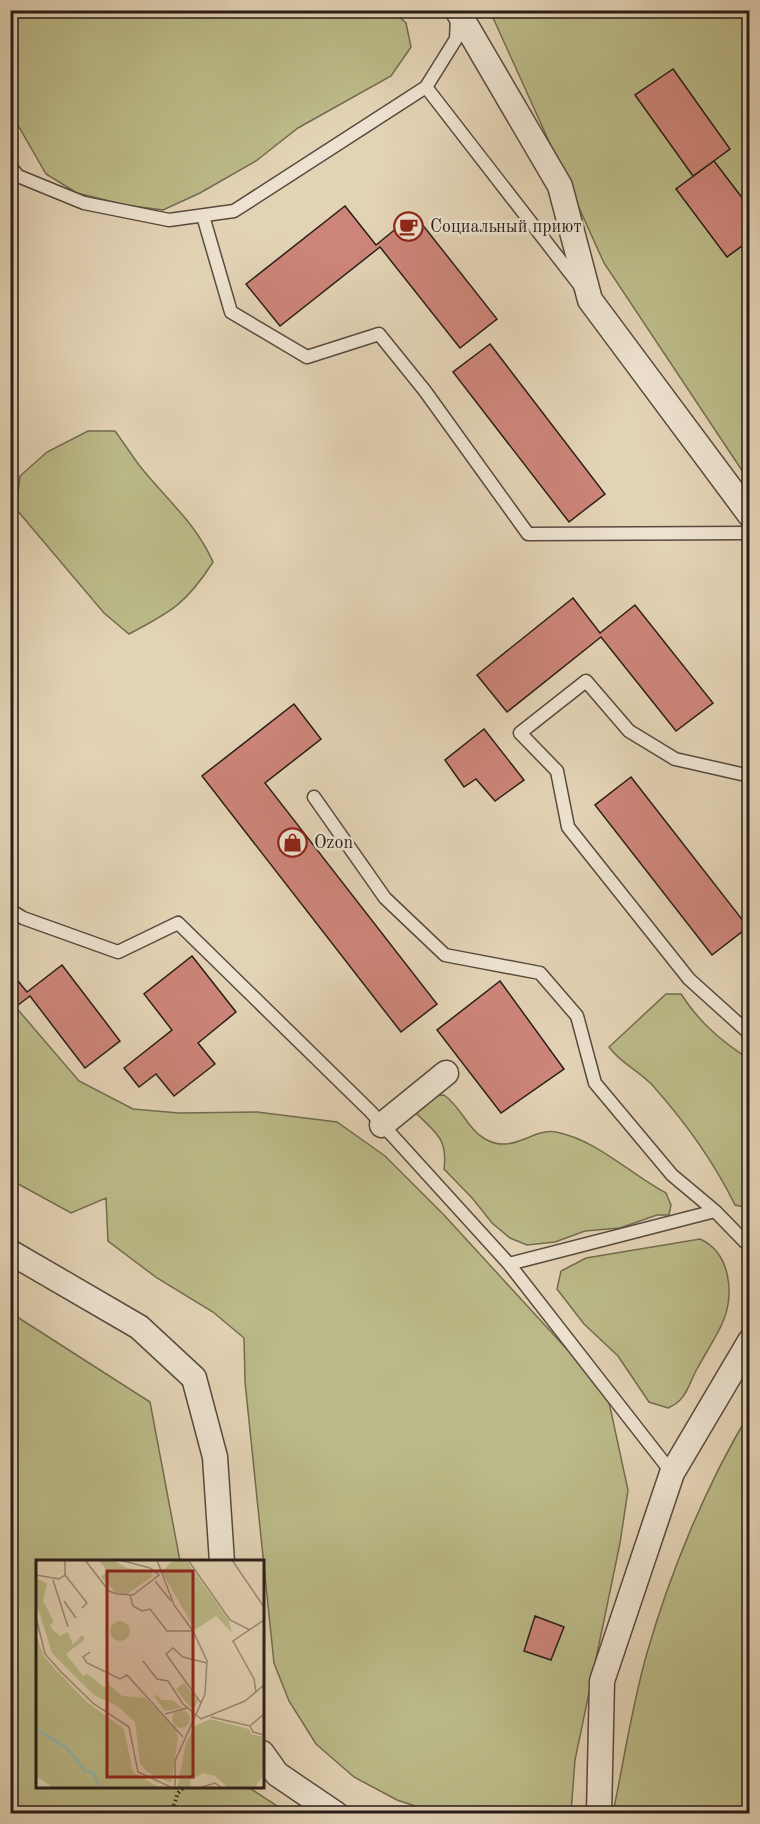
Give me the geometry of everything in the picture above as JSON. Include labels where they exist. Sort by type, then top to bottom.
[{"type":"street","points":[[455,11],[560,186],[590,300],[750,515]]},
{"type":"street","points":[[382,1125],[446,1073]]},
{"type":"street","points":[[10,1252],[139,1327],[194,1377],[215,1457],[222,1560]]},
{"type":"street","points":[[600,1814],[602,1681],[672,1473],[750,1341]]},
{"type":"street","points":[[264,1756],[277,1774],[336,1814]]},
{"type":"lane","points":[[10,166],[18,176],[84,203],[169,220],[234,211],[426,87],[456,39],[455,11]]},
{"type":"lane","points":[[426,87],[590,300]]},
{"type":"lane","points":[[202,216],[231,312],[307,357],[379,334],[425,391],[528,534],[750,533]]},
{"type":"lane","points":[[750,776],[675,759],[629,731],[586,681],[520,733],[557,771],[568,827],[689,979],[750,1034]]},
{"type":"lane","points":[[314,797],[385,898],[445,954],[540,973],[577,1016],[595,1083],[672,1175],[715,1211],[750,1247]]},
{"type":"lane","points":[[10,910],[23,918],[118,952],[178,923],[382,1125],[508,1264],[672,1473]]},
{"type":"lane","points":[[508,1264],[715,1211]]},
{"type":"path","points":[[171,1814],[178,1793],[183,1788]]},
{"type":"shaded area","points":[[10,11],[393,11],[406,23],[411,47],[391,76],[298,128],[256,161],[200,193],[163,210],[126,205],[77,193],[46,174],[11,113]]},
{"type":"shaded area","points":[[490,11],[749,11],[749,481],[604,263]]},
{"type":"shaded area","points":[[88,431],[115,431],[139,465],[198,535],[213,562],[195,587],[177,605],[129,634],[104,613],[16,509],[20,476],[47,452]]},
{"type":"shaded area","points":[[666,994],[681,994],[711,1030],[749,1059],[749,1208],[735,1205],[708,1158],[666,1100],[649,1081],[619,1058],[609,1047]]},
{"type":"shaded area","points":[[13,1004],[79,1081],[133,1109],[179,1113],[257,1112],[337,1122],[385,1156],[444,1215],[607,1393],[628,1490],[620,1543],[575,1760],[571,1813],[436,1813],[397,1800],[354,1777],[316,1744],[289,1701],[274,1663],[245,1382],[244,1338],[213,1312],[157,1278],[108,1241],[106,1198],[71,1213],[11,1180],[10,1005]]},
{"type":"shaded area","points":[[444,1095],[479,1134],[495,1143],[513,1143],[547,1132],[556,1132],[585,1142],[666,1193],[671,1205],[669,1215],[657,1215],[620,1228],[585,1231],[555,1242],[527,1245],[510,1238],[492,1223],[444,1169],[445,1158],[442,1142],[414,1111],[433,1096]]},
{"type":"shaded area","points":[[700,1239],[710,1245],[724,1264],[729,1288],[726,1313],[686,1392],[679,1401],[668,1408],[649,1402],[618,1356],[584,1324],[557,1289],[561,1271],[586,1258]]},
{"type":"shaded area","points":[[11,1313],[150,1402],[180,1560],[36,1560],[36,1788],[250,1788],[288,1813],[11,1813]]},
{"type":"shaded area","points":[[749,1414],[749,1813],[613,1813],[642,1673],[656,1623],[690,1530],[718,1470]]},
{"type":"building","points":[[673,69],[730,149],[693,176],[635,95]]},
{"type":"building","points":[[714,161],[750,208],[750,240],[727,257],[676,189]]},
{"type":"building","points":[[345,206],[376,245],[414,214],[497,319],[460,348],[380,247],[280,326],[246,284]]},
{"type":"building","points":[[490,344],[605,494],[569,522],[453,372]]},
{"type":"building","points":[[573,598],[600,633],[635,605],[713,703],[676,731],[601,637],[507,712],[477,675]]},
{"type":"building","points":[[294,704],[321,739],[265,783],[437,1004],[401,1032],[202,776]]},
{"type":"building","points":[[484,729],[524,780],[495,801],[476,779],[464,787],[445,760]]},
{"type":"building","points":[[631,777],[748,927],[712,955],[595,805]]},
{"type":"building","points":[[192,956],[236,1012],[198,1043],[215,1064],[174,1096],[156,1074],[139,1087],[124,1068],[172,1030],[144,994]]},
{"type":"building","points":[[62,965],[120,1041],[85,1068],[30,996],[10,1011],[10,971],[27,992]]},
{"type":"building","points":[[500,981],[564,1069],[501,1113],[437,1030]]},
{"type":"building","points":[[535,1616],[564,1627],[551,1660],[524,1651]]},
{"type":"place","name":"Социальный приют","points":[[409,227]]},
{"type":"place","name":"Ozon","points":[[293,843]]}]
